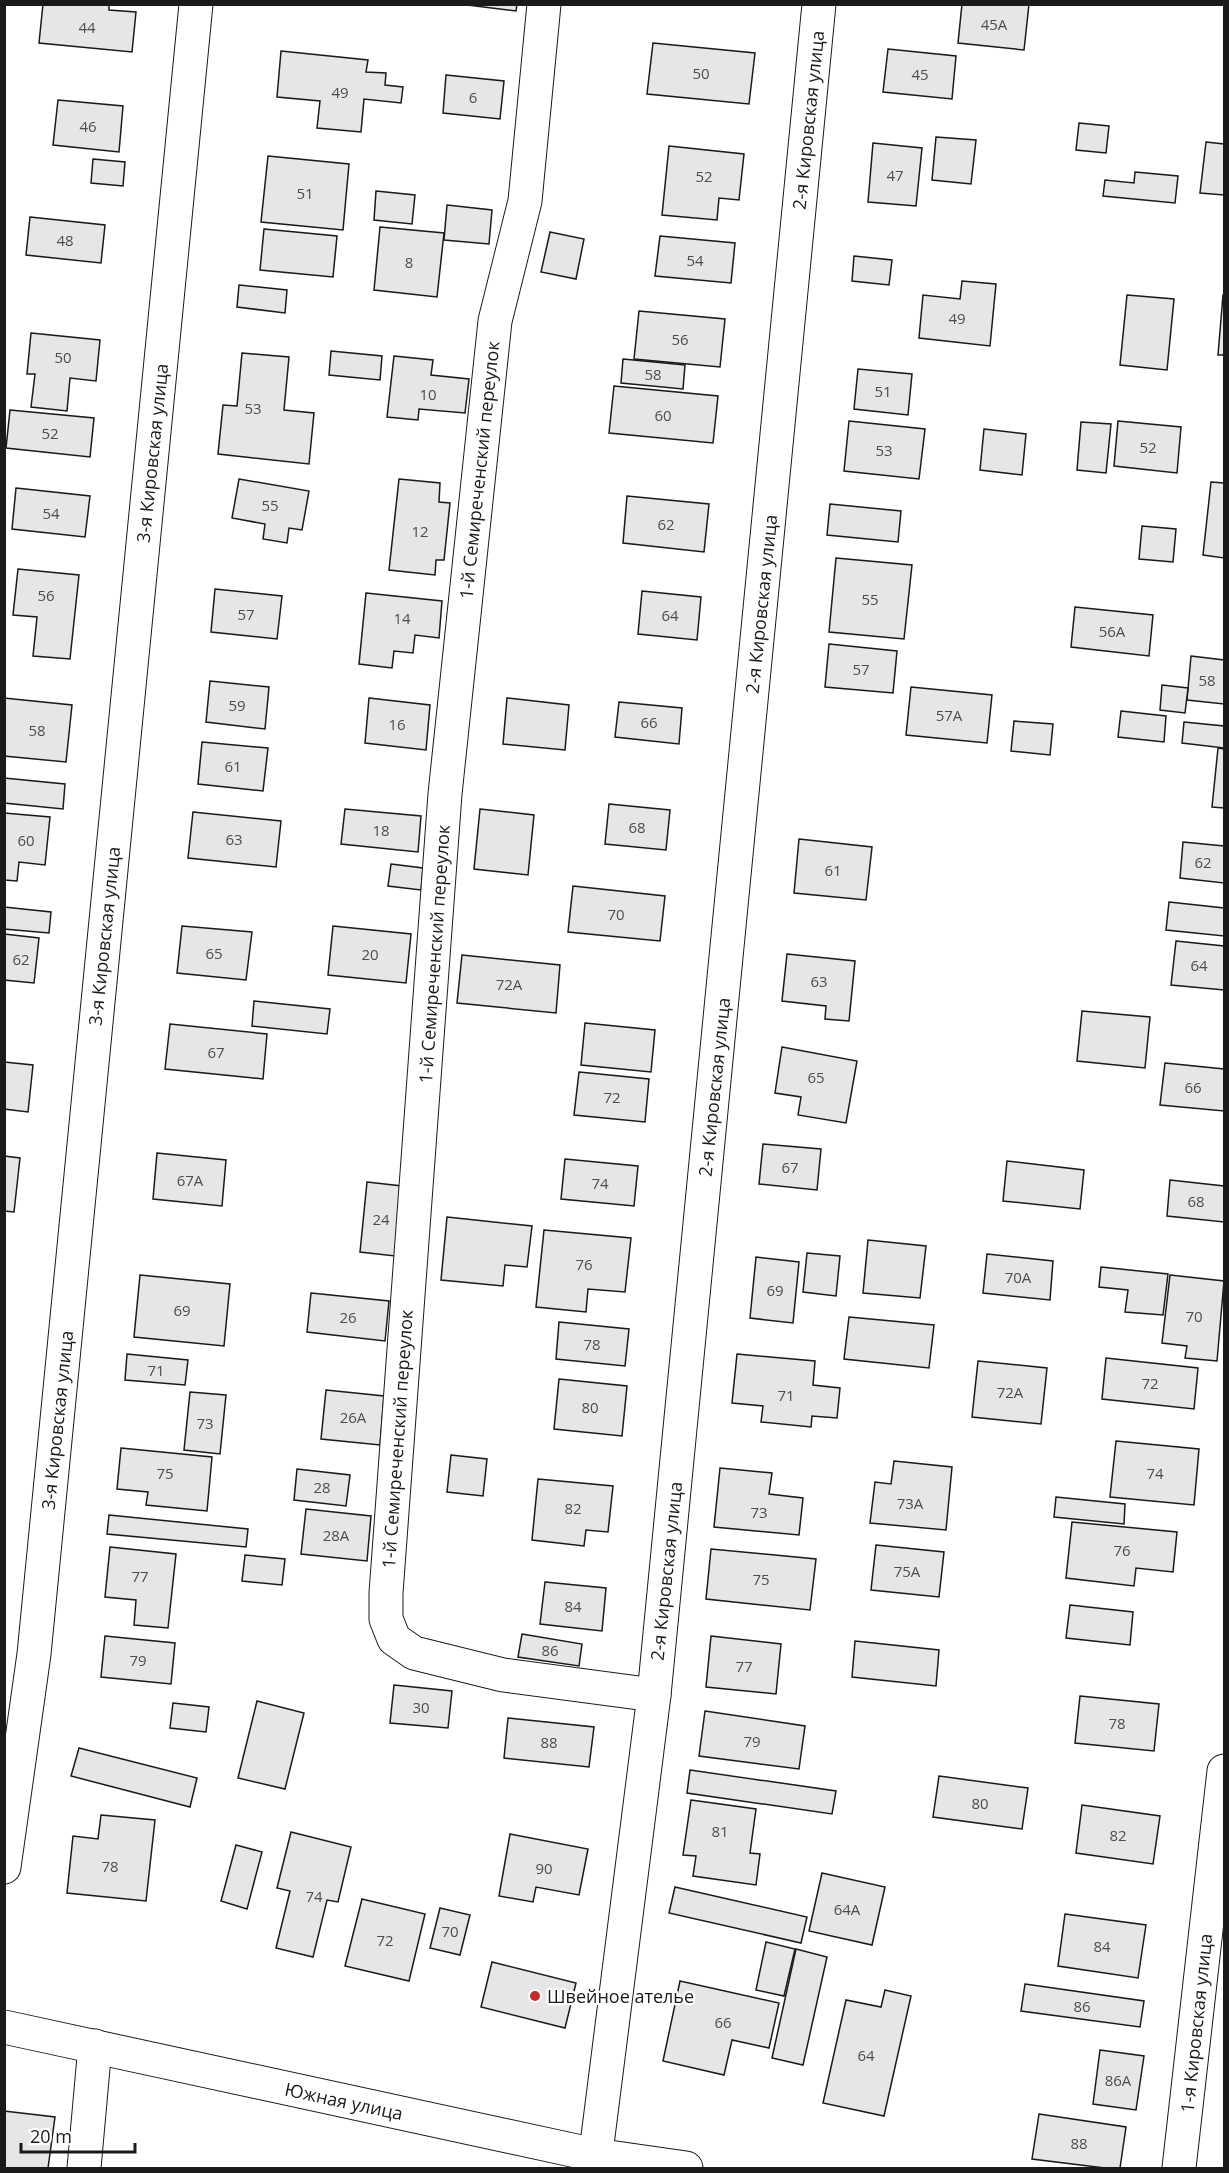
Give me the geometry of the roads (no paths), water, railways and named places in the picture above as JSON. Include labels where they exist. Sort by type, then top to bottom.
[{"type":"street","name":"3-я Кировская улица","points":[[4,1867],[34,1654],[196,4]]},
{"type":"street","name":"1-й Семиреченский переулок","points":[[544,4],[525,201],[495,321],[446,794],[386,1593],[386,1619],[394,1640],[414,1653],[503,1675],[654,1695]]},
{"type":"street","name":"2-я Кировская улица","points":[[595,2162],[654,1695],[819,4]]},
{"type":"street","name":"1-я Кировская улица","points":[[1179,2169],[1224,1771]]},
{"type":"street","name":"Южная улица","points":[[4,2027],[595,2162],[686,2169]]},
{"type":"street","points":[[84,2169],[95,2046]]},
{"type":"place","name":"Швейное ателье","points":[[535,1996]]}]
